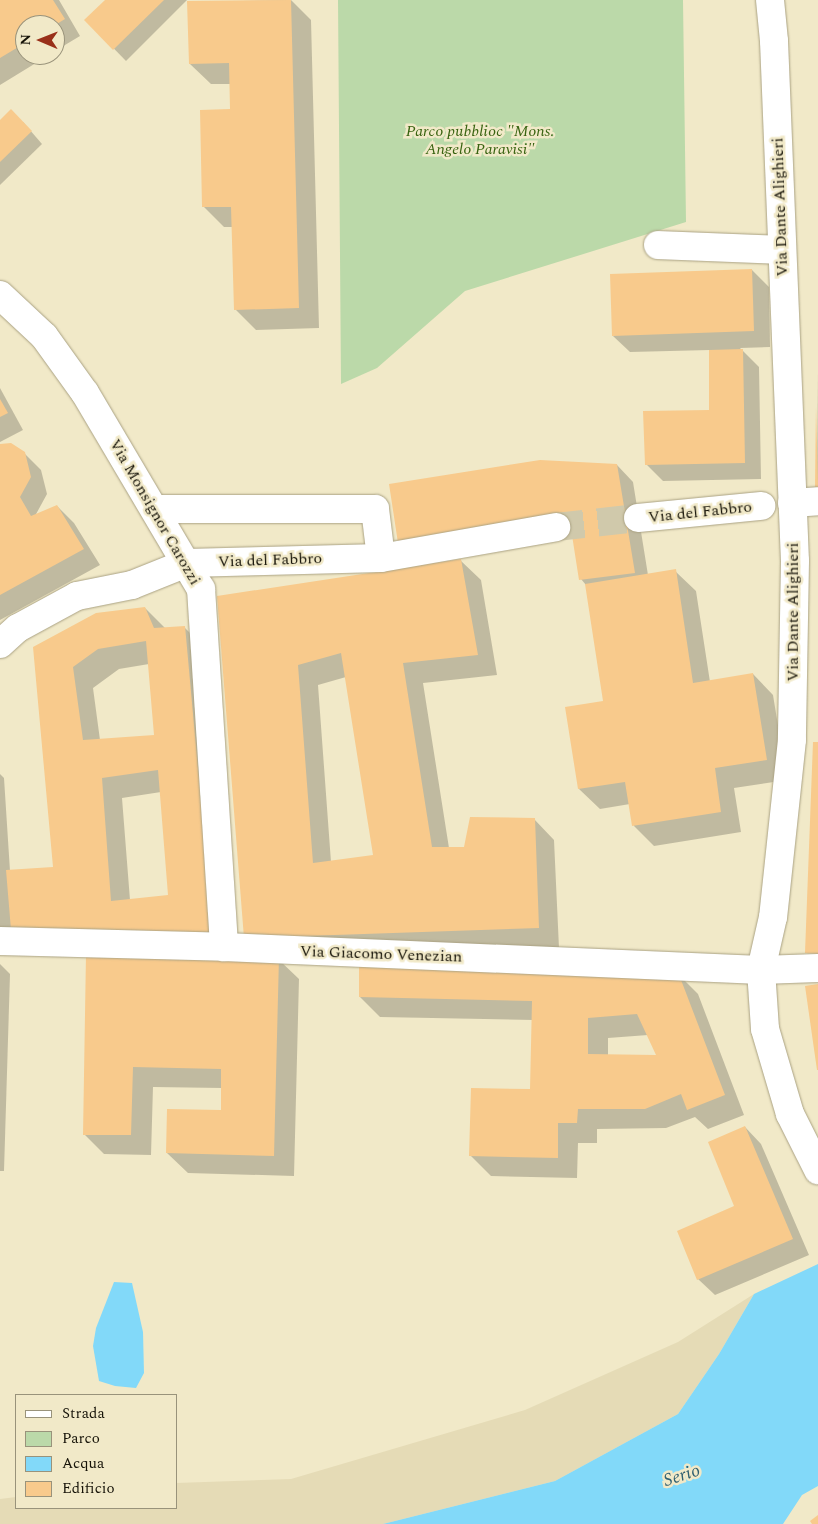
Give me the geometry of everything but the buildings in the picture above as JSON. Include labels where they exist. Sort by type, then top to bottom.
[{"type":"street","name":"Via Dante Alighieri","points":[[770,0],[774,41],[782,250],[805,502],[795,561],[792,740],[773,917],[761,970],[764,1028],[790,1114],[818,1170]]},
{"type":"street","name":"Via Dante Alighieri","points":[[774,41],[776,0]]},
{"type":"street","points":[[658,244],[782,250]]},
{"type":"street","name":"Via Monsignor Carozzi","points":[[0,295],[44,336],[68,368],[155,509],[201,589],[224,947]]},
{"type":"street","name":"Via del Fabbro","points":[[638,518],[761,506]]},
{"type":"street","points":[[155,509],[375,509],[381,558]]},
{"type":"street","name":"Via del Fabbro","points":[[0,644],[18,628],[77,596],[132,585],[187,563],[381,558],[556,527]]},
{"type":"street","name":"Via Giacomo Venezian","points":[[0,941],[224,947],[761,970],[818,968]]},
{"type":"green space","name":"Parco pubblioc \"Mons. Angelo Paravisi\"","points":[[338,0],[683,0],[686,222],[465,291],[377,368],[341,384]]},
{"type":"sand","points":[[754,1294],[719,1354],[678,1414],[555,1481],[383,1524],[0,1524],[0,1499],[15,1497],[15,1509],[178,1509],[178,1483],[291,1479],[525,1410],[678,1342]]},
{"type":"water","name":"Serio","points":[[818,1264],[818,1486],[802,1495],[783,1524],[383,1524],[555,1481],[678,1414],[719,1354],[754,1294]]},
{"type":"water","points":[[114,1282],[132,1283],[143,1332],[144,1373],[136,1388],[115,1386],[99,1381],[93,1346],[96,1328]]},
{"type":"tunnel","points":[[556,527],[638,518]]}]
